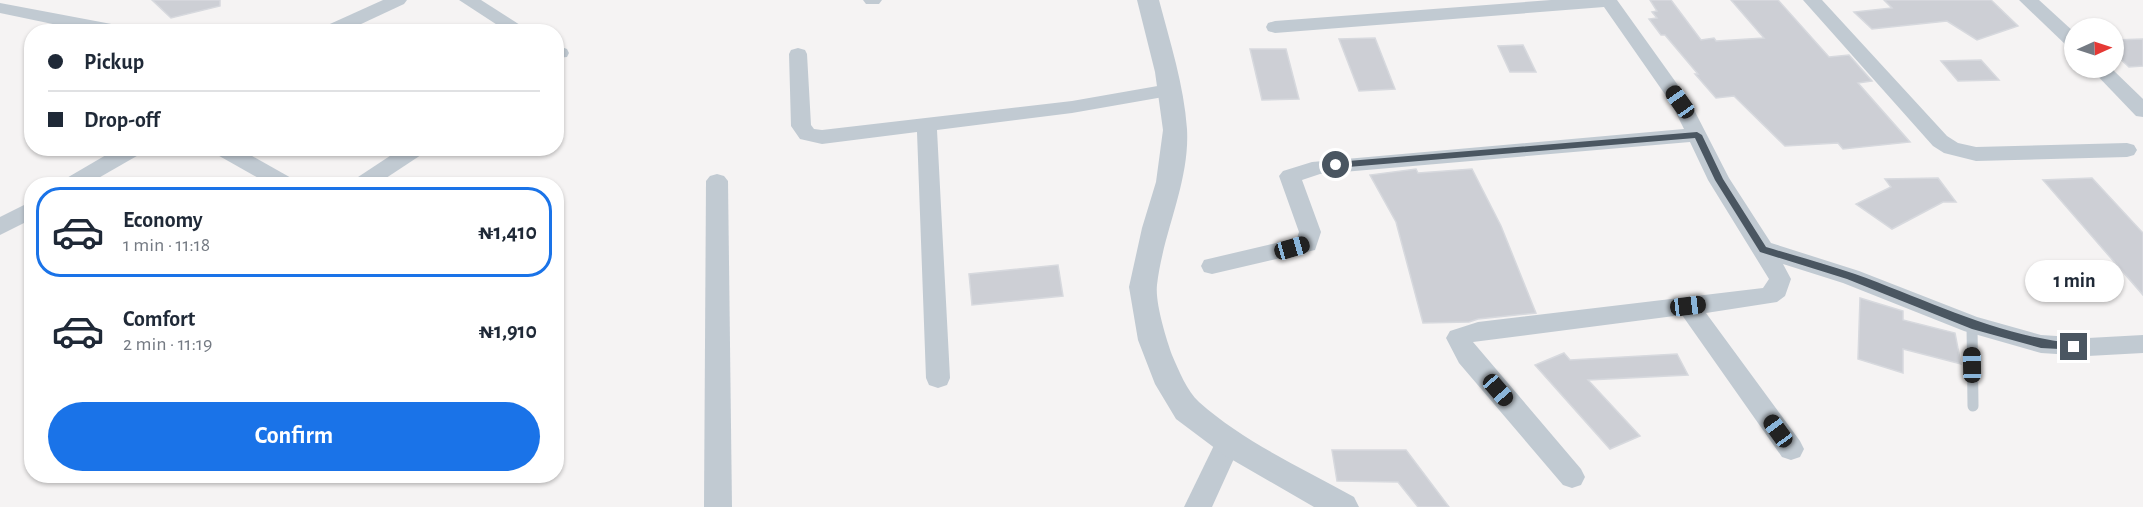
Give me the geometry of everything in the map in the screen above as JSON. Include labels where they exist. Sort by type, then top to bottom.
[{"type":"street","points":[[8,9],[51,0]]},
{"type":"street","points":[[346,24],[398,0]]},
{"type":"street","points":[[468,0],[508,24]]},
{"type":"street","points":[[1148,0],[1167,72],[1173,108],[1173,153],[1169,182],[1155,228],[1143,287],[1152,340],[1170,384],[1187,410],[1228,441],[1343,507]]},
{"type":"street","points":[[1275,27],[1608,0],[1680,102],[1719,180],[1780,279],[1777,290],[1769,296],[1478,331],[1458,338],[1468,356],[1572,477]]},
{"type":"street","points":[[1812,0],[1940,141],[1951,148],[1976,154],[2127,150]]},
{"type":"street","points":[[2028,0],[2064,33]]},
{"type":"street","points":[[8,9],[82,24]]},
{"type":"street","points":[[798,54],[801,126],[807,134],[822,137],[1072,107],[1169,90]]},
{"type":"street","points":[[2110,78],[2143,111]]},
{"type":"street","points":[[927,124],[938,378]]},
{"type":"street","points":[[1212,266],[1307,244],[1310,232],[1290,176],[1319,167],[1697,135]]},
{"type":"street","points":[[86,177],[121,156]]},
{"type":"street","points":[[234,156],[272,177]]},
{"type":"street","points":[[374,177],[405,156]]},
{"type":"street","points":[[717,181],[718,507]]},
{"type":"street","points":[[0,227],[24,214]]},
{"type":"street","points":[[1763,249],[1851,276],[1972,325],[2060,347],[2143,345]]},
{"type":"street","points":[[1688,306],[1791,449]]},
{"type":"street","points":[[1198,507],[1228,441]]},
{"type":"lane","points":[[1972,325],[1973,406]]},
{"type":"building","points":[[152,0],[220,0],[220,6],[171,18]]},
{"type":"building","points":[[1650,0],[1671,0],[1701,40],[1714,38],[1716,41],[1764,38],[1731,0],[1778,0],[1829,57],[1849,55],[1872,81],[1858,83],[1910,142],[1843,149],[1838,143],[1785,146],[1734,96],[1716,98],[1665,35],[1661,35],[1649,19],[1657,18],[1652,12],[1657,11]]},
{"type":"building","points":[[1884,0],[1991,0],[2018,26],[1977,40],[1947,21],[1872,29],[1854,12],[1892,8]]},
{"type":"building","points":[[1375,38],[1395,89],[1359,91],[1339,39]]},
{"type":"building","points":[[2143,39],[2143,66],[2129,67],[2124,62],[2124,40]]},
{"type":"building","points":[[1523,45],[1536,72],[1510,72],[1498,46]]},
{"type":"building","points":[[1250,49],[1286,49],[1299,99],[1262,100]]},
{"type":"building","points":[[1981,60],[1999,80],[1958,81],[1941,61]]},
{"type":"building","points":[[1416,169],[1418,173],[1472,169],[1501,226],[1536,313],[1469,322],[1423,323],[1396,222],[1370,175]]},
{"type":"building","points":[[1938,178],[1956,202],[1943,202],[1892,229],[1856,204],[1891,187],[1885,179]]},
{"type":"building","points":[[2092,178],[2143,233],[2143,295],[2043,180]]},
{"type":"building","points":[[1058,265],[1063,296],[972,305],[969,274]]},
{"type":"building","points":[[1860,298],[1903,311],[1903,320],[1955,333],[1961,364],[1903,349],[1903,373],[1858,359]]},
{"type":"building","points":[[1564,353],[1570,360],[1677,354],[1688,375],[1588,380],[1640,436],[1610,449],[1535,365]]},
{"type":"building","points":[[1332,450],[1406,450],[1449,507],[1418,507],[1398,482],[1337,481]]},
{"type":"route","points":[[1336,165],[1697,135],[1719,180],[1763,249],[1851,276],[1972,325],[2041,344],[2074,347]]}]
